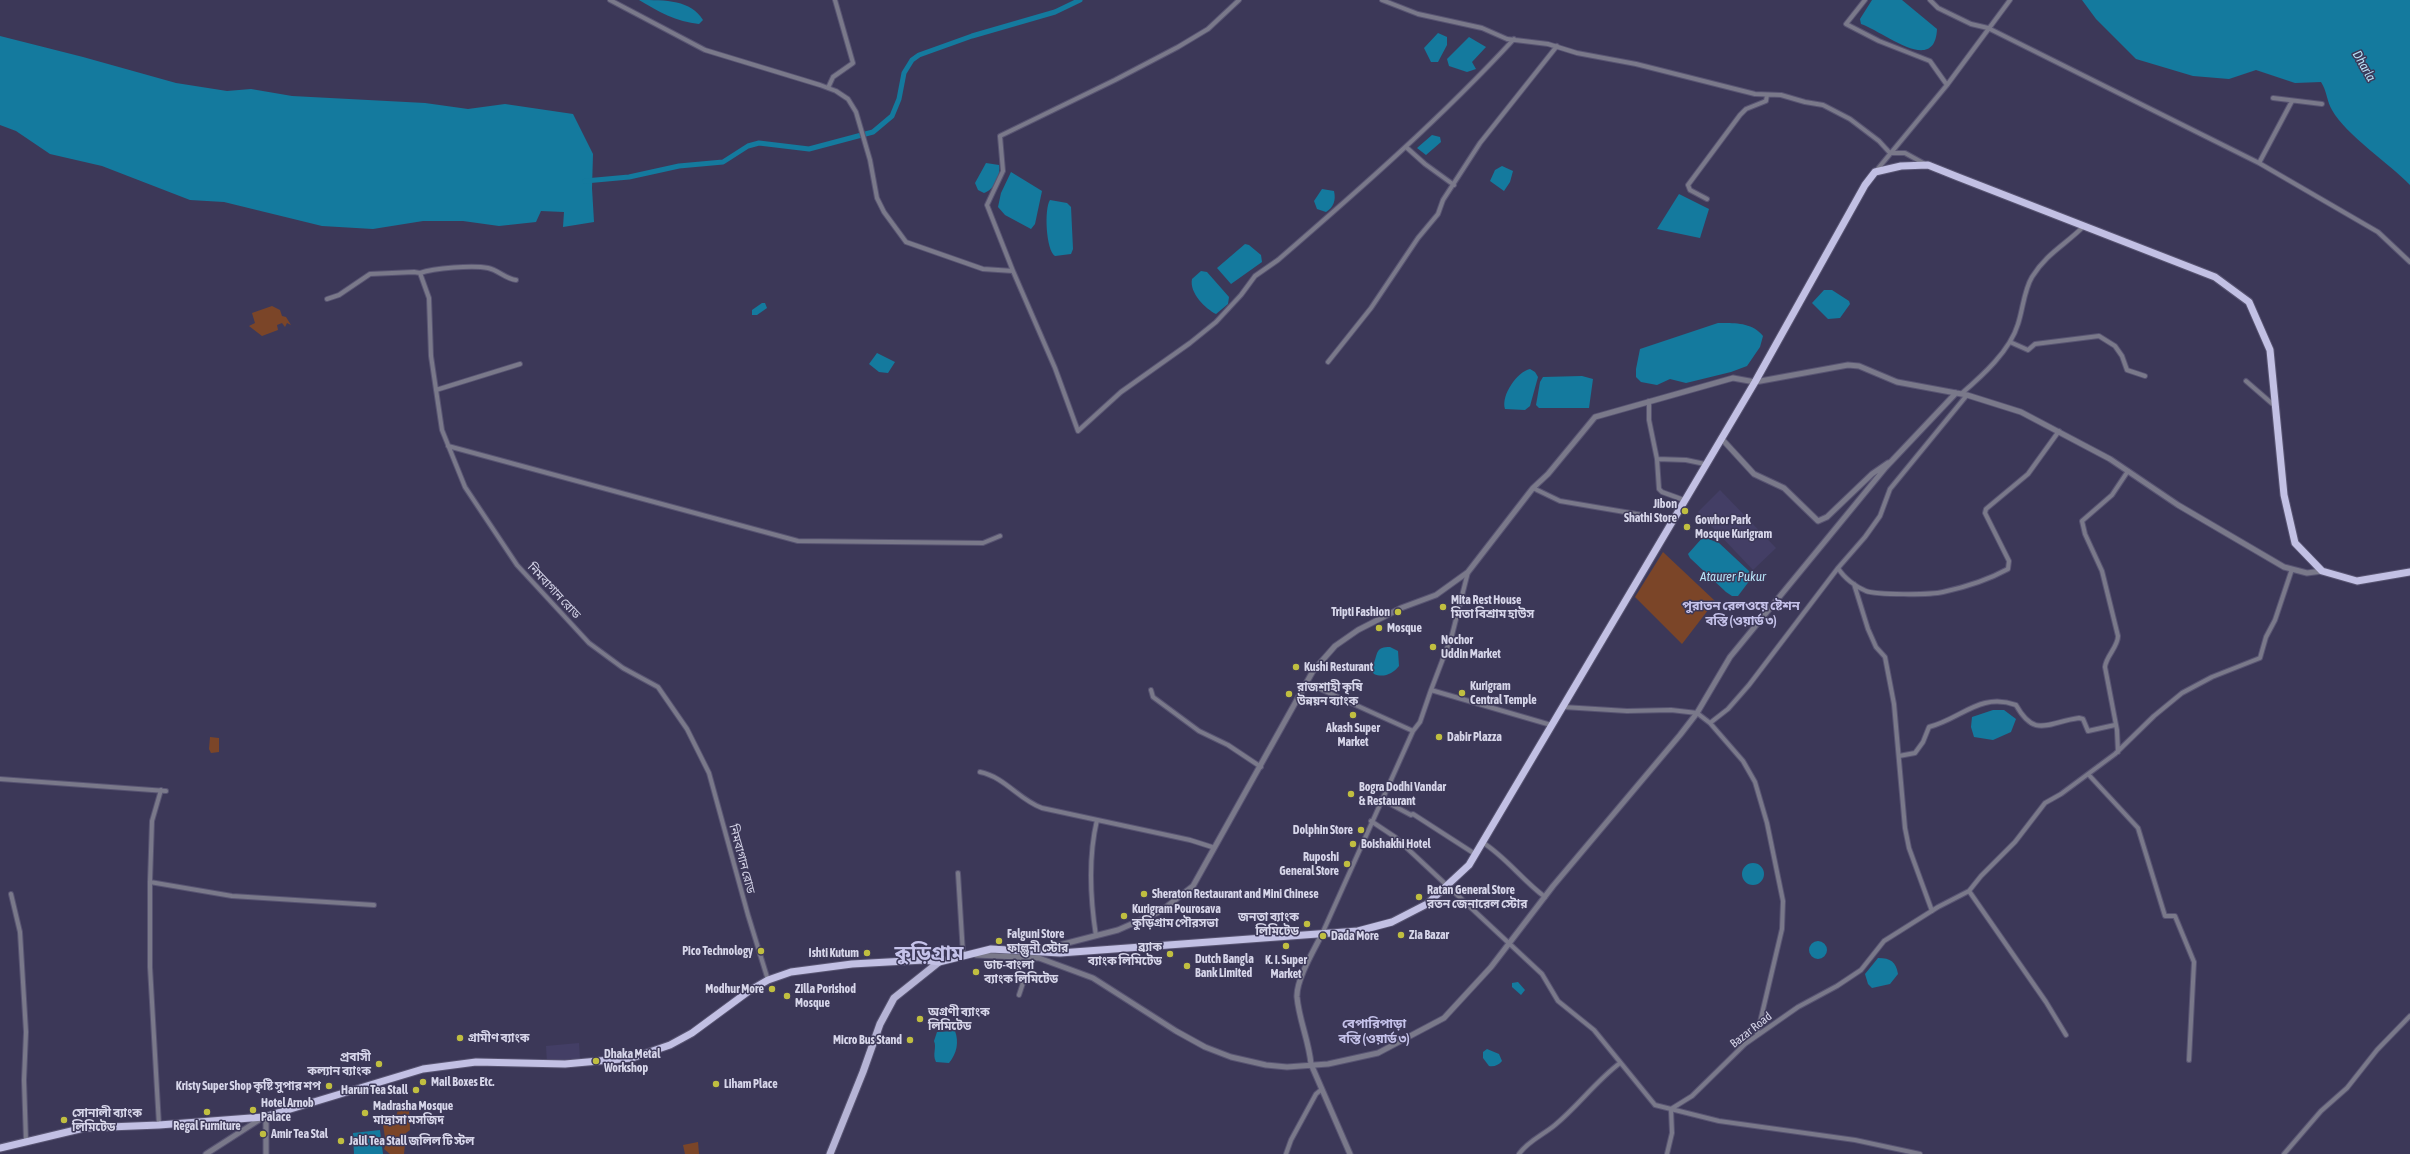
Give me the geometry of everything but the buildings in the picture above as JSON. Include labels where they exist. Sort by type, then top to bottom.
[{"type":"highway","points":[[0,1148],[84,1128],[159,1125],[265,1116],[423,1069],[476,1062],[565,1064],[632,1058],[670,1045],[692,1033],[749,990],[768,980],[791,972],[852,964],[924,960],[939,962],[963,954],[991,949],[1060,953],[1358,931],[1392,922],[1427,904],[1469,864],[1755,382],[1812,277],[1865,185],[1875,172],[1900,166],[1928,165],[2215,277],[2249,302],[2270,350],[2284,495],[2295,543],[2322,571],[2357,582],[2410,572]]},
{"type":"main road","points":[[830,1154],[863,1072],[880,1024],[894,998],[939,962]]},
{"type":"street","points":[[610,0],[705,50],[828,88],[848,99],[856,112],[865,141],[877,198],[884,212],[906,242],[983,269],[1013,271]]},
{"type":"street","points":[[828,88],[833,77],[854,63],[835,0]]},
{"type":"street","points":[[1239,0],[1208,29],[1178,47],[1115,80],[1000,136],[1004,164],[1003,171],[987,205],[1013,271],[1055,368],[1078,431],[1121,392],[1190,343],[1216,322],[1241,295],[1255,276],[1278,260],[1406,147],[1467,89],[1514,39]]},
{"type":"street","points":[[1382,0],[1418,14],[1461,22],[1507,39],[1557,46],[1576,53],[1767,95],[1781,95],[1805,102],[1823,105],[1834,110],[1879,141],[1890,153],[1905,153],[1928,165]]},
{"type":"street","points":[[1865,0],[1846,24],[1879,41],[1930,61],[1947,85]]},
{"type":"street","points":[[1930,0],[1938,8],[1971,24],[1988,28],[2259,163],[2378,232],[2410,262]]},
{"type":"street","points":[[1875,172],[1947,85],[2010,0]]},
{"type":"street","points":[[1328,362],[1371,308],[1414,243],[1438,214],[1443,200],[1480,143],[1557,46]]},
{"type":"street","points":[[1707,199],[1690,190],[1688,185],[1740,115],[1746,109],[1766,101],[1767,95]]},
{"type":"street","points":[[2273,98],[2322,104]]},
{"type":"street","points":[[2259,163],[2292,101]]},
{"type":"street","points":[[1406,147],[1425,164],[1454,185]]},
{"type":"street","points":[[958,873],[963,954],[1039,958],[1093,978],[1176,1031],[1205,1047],[1231,1057],[1266,1065],[1287,1067],[1311,1064],[1328,1064],[1378,1053],[1444,1018],[1491,967],[1545,897],[1697,713],[1730,657],[1894,459],[1980,377],[2010,342],[2018,325],[2031,279],[2048,255],[2070,240],[2084,226]]},
{"type":"street","points":[[327,299],[339,295],[370,274],[420,273],[438,269],[488,268],[510,280],[516,280]]},
{"type":"street","name":"নিমবাগান রোড","points":[[420,273],[429,298],[431,356],[442,430],[465,487],[517,565],[589,643],[623,668],[658,687],[687,729],[709,773],[741,893],[768,980]]},
{"type":"street","points":[[2010,342],[2028,350],[2035,344],[2099,336],[2115,346],[2122,356],[2127,370],[2145,376]]},
{"type":"street","points":[[436,390],[520,364]]},
{"type":"street","points":[[1039,951],[1118,930],[1160,910],[1192,886],[1212,847],[1261,766],[1313,671],[1341,642],[1358,630],[1401,608],[1436,595],[1468,572],[1533,488],[1548,474],[1595,417],[1649,401],[1733,378],[1755,382],[1848,365],[1859,366],[1897,382],[1961,394],[2021,412],[2059,431],[2128,471],[2197,516],[2263,555],[2292,569],[2307,573],[2322,571]]},
{"type":"street","points":[[2246,381],[2276,408]]},
{"type":"street","points":[[1710,723],[1728,709],[1880,516],[1890,489],[1961,394]]},
{"type":"street","points":[[1649,401],[1649,420],[1657,460],[1659,489],[1662,492],[1684,500]]},
{"type":"street","points":[[1838,568],[1854,583],[1867,591],[1941,593],[1974,584],[2008,569],[2009,561],[1985,513],[1986,509],[2028,474],[2059,431]]},
{"type":"street","points":[[1721,438],[1754,474],[1789,491],[1802,503],[1812,517],[1818,521],[1827,517],[1872,474],[1894,459]]},
{"type":"street","points":[[448,446],[798,541],[983,543],[1000,536]]},
{"type":"street","points":[[1657,460],[1686,460],[1705,464]]},
{"type":"street","points":[[2118,752],[2105,667],[2106,661],[2118,642],[2118,636],[2102,571],[2085,534],[2082,521],[2112,495],[2128,471]]},
{"type":"street","points":[[1533,488],[1560,501],[1672,520]]},
{"type":"street","points":[[2066,1035],[2046,1002],[1969,891],[1981,876],[2015,842],[2045,803],[2118,752],[2154,716],[2182,693],[2212,677],[2260,658],[2266,637],[2275,620],[2292,569]]},
{"type":"street","points":[[1350,1154],[1311,1064],[1310,1051],[1297,996],[1302,975],[1322,934],[1371,821],[1413,732],[1420,722],[1452,636],[1468,572]]},
{"type":"street","points":[[1854,583],[1868,629],[1876,647],[1885,657],[1899,756],[1905,828],[1909,848],[1932,911]]},
{"type":"street","points":[[1307,682],[1413,732]]},
{"type":"street","points":[[1150,690],[1153,697],[1199,731],[1228,745],[1261,766]]},
{"type":"street","points":[[1431,690],[1551,725]]},
{"type":"street","points":[[1899,756],[1915,753],[1923,742],[1929,727],[1951,719],[1983,702],[2016,705],[2028,722],[2039,726],[2079,718],[2083,720],[2088,731],[2115,725]]},
{"type":"street","points":[[1562,707],[1627,711],[1671,710],[1697,713],[1710,723],[1743,761],[1755,782],[1768,823],[1783,901],[1782,929],[1757,1036]]},
{"type":"street","points":[[980,772],[998,778],[1031,804],[1190,840],[1212,847]]},
{"type":"street","points":[[2088,774],[2138,828],[2165,916],[2175,916],[2194,962],[2188,1060]]},
{"type":"street","points":[[0,779],[164,791],[152,821],[150,882],[150,967],[159,1125]]},
{"type":"street","points":[[1381,799],[1411,815],[1413,814],[1475,854]]},
{"type":"street","points":[[1096,936],[1090,884],[1093,837],[1097,820]]},
{"type":"street","points":[[1371,821],[1395,837],[1542,974],[1558,1001],[1594,1030],[1655,1105],[1719,1121],[1855,1140],[1920,1154]]},
{"type":"street","points":[[1482,842],[1499,853],[1526,882],[1545,897]]},
{"type":"street","points":[[150,882],[232,896],[374,905]]},
{"type":"street","name":"Bazar Road","points":[[1671,1110],[1692,1096],[1745,1044],[1798,1007],[1837,986],[1861,970],[1884,941],[1932,911],[1969,891]]},
{"type":"street","points":[[11,894],[20,932],[26,1032],[24,1080],[26,1141]]},
{"type":"street","points":[[1019,995],[1024,980],[1018,980],[1020,957]]},
{"type":"street","points":[[2284,1154],[2321,1111],[2348,1088],[2377,1050],[2410,1016]]},
{"type":"street","points":[[1519,1154],[1525,1146],[1556,1124],[1598,1081],[1620,1063]]},
{"type":"street","points":[[1286,1154],[1290,1140],[1316,1094],[1322,1089]]},
{"type":"street","points":[[1667,1154],[1672,1133],[1671,1110]]},
{"type":"street","points":[[206,1154],[265,1116]]},
{"type":"street","points":[[265,1116],[266,1154]]},
{"type":"shaded area","points":[[272,306],[280,310],[282,316],[286,317],[291,325],[287,323],[285,327],[282,323],[277,325],[278,330],[262,336],[249,326],[255,323],[252,313]]},
{"type":"shaded area","points":[[1720,490],[1776,548],[1753,570],[1698,512]]},
{"type":"shaded area","points":[[1663,552],[1715,601],[1682,644],[1635,597]]},
{"type":"shaded area","points":[[210,737],[219,738],[219,752],[211,753],[209,749]]},
{"type":"shaded area","points":[[579,1043],[580,1059],[547,1062],[546,1046]]},
{"type":"shaded area","points":[[398,1110],[409,1110],[410,1130],[406,1133],[404,1154],[390,1154],[384,1149],[386,1144],[382,1118],[396,1117]]},
{"type":"shaded area","points":[[698,1142],[699,1154],[685,1154],[683,1145]]},
{"type":"water","points":[[639,0],[677,2],[692,8],[703,20],[699,24],[683,21],[660,12]]},
{"type":"water","points":[[1872,0],[1902,0],[1937,29],[1934,43],[1927,49],[1918,50],[1906,47],[1861,24],[1860,19]]},
{"type":"water","name":"Dharla","points":[[2082,0],[2410,0],[2410,185],[2347,129],[2330,107],[2325,89],[2321,82],[2295,83],[2256,70],[2229,79],[2193,76],[2136,59],[2096,19]]},
{"type":"water","points":[[1438,33],[1447,37],[1447,45],[1438,62],[1431,62],[1424,48]]},
{"type":"water","points":[[0,36],[176,83],[227,91],[251,89],[292,96],[425,103],[468,109],[505,104],[573,114],[593,154],[592,188],[594,222],[563,227],[564,212],[541,211],[536,222],[499,226],[463,221],[423,221],[373,229],[322,226],[224,202],[190,200],[102,166],[50,154],[16,131],[0,125]]},
{"type":"water","points":[[1469,37],[1486,47],[1472,62],[1476,69],[1467,72],[1449,66],[1447,59]]},
{"type":"water","points":[[1432,135],[1440,137],[1441,142],[1426,155],[1417,148]]},
{"type":"water","points":[[986,163],[999,165],[999,173],[996,182],[991,189],[984,193],[978,190],[975,183]]},
{"type":"water","points":[[1502,166],[1513,171],[1510,182],[1504,191],[1490,181],[1495,170]]},
{"type":"water","points":[[1011,172],[1042,191],[1035,224],[1031,229],[1005,215],[998,207],[1001,193]]},
{"type":"water","points":[[1322,189],[1334,191],[1334,203],[1326,212],[1317,209],[1314,201]]},
{"type":"water","points":[[1679,194],[1709,209],[1700,238],[1657,229]]},
{"type":"water","points":[[1050,200],[1067,203],[1071,207],[1073,249],[1071,254],[1055,256],[1052,252],[1047,229],[1047,212]]},
{"type":"water","points":[[1245,244],[1249,245],[1261,255],[1262,262],[1231,284],[1217,268]]},
{"type":"water","points":[[1201,271],[1207,272],[1229,297],[1228,304],[1216,314],[1199,300],[1193,290],[1192,279]]},
{"type":"water","points":[[1824,290],[1832,290],[1849,301],[1850,304],[1840,318],[1828,319],[1812,303]]},
{"type":"water","points":[[762,303],[765,303],[767,308],[757,315],[752,315],[752,310]]},
{"type":"water","points":[[1718,323],[1742,324],[1754,328],[1763,336],[1760,347],[1747,366],[1731,372],[1686,383],[1670,379],[1657,385],[1641,382],[1636,377],[1640,349]]},
{"type":"water","points":[[877,353],[895,362],[888,373],[879,372],[869,364]]},
{"type":"water","points":[[1530,369],[1535,372],[1538,377],[1530,406],[1525,410],[1505,409],[1505,397],[1511,385],[1515,379]]},
{"type":"water","points":[[1582,376],[1593,379],[1589,408],[1539,408],[1536,405],[1540,382],[1543,377]]},
{"type":"water","name":"Ataurer Pukur","points":[[1703,537],[1719,543],[1749,571],[1750,580],[1738,596],[1732,596],[1726,592],[1690,558],[1688,554]]},
{"type":"water","points":[[1385,647],[1390,647],[1398,651],[1399,666],[1388,674],[1381,676],[1374,674],[1372,668],[1378,651]]},
{"type":"water","points":[[1993,710],[2004,710],[2016,719],[2011,732],[1993,740],[1974,737],[1971,727],[1972,717]]},
{"type":"water","points":[[1753,863],[1761,866],[1764,874],[1761,882],[1753,885],[1745,882],[1742,874],[1745,866]]},
{"type":"water","points":[[1814,941],[1822,941],[1827,946],[1825,957],[1822,959],[1814,959],[1809,954],[1809,946]]},
{"type":"water","points":[[1878,958],[1890,960],[1896,966],[1898,974],[1890,984],[1872,988],[1868,984],[1865,974]]},
{"type":"water","points":[[1518,982],[1525,990],[1521,995],[1512,987],[1512,983]]},
{"type":"water","points":[[955,1031],[957,1039],[952,1059],[949,1063],[936,1062],[934,1056],[934,1041],[937,1032]]},
{"type":"water","points":[[1487,1049],[1499,1054],[1502,1061],[1498,1065],[1489,1066],[1483,1058],[1483,1052]]},
{"type":"water","points":[[380,1130],[383,1154],[354,1154],[353,1133]]},
{"type":"waterway","points":[[585,181],[629,177],[679,166],[723,162],[748,146],[759,143],[809,149],[873,132],[892,116],[899,99],[904,73],[912,60],[919,55],[972,36],[1055,12],[1080,0]]},
{"type":"place","name":"Jibon Shathi Store","points":[[1685,511]]},
{"type":"place","name":"Gowhor Park Mosque Kurigram","points":[[1687,527]]},
{"type":"place","name":"Mita Rest House মিতা বিশ্রাম হাউস","points":[[1443,607]]},
{"type":"place","name":"Tripti Fashion","points":[[1398,612]]},
{"type":"place","name":"Mosque","points":[[1379,628]]},
{"type":"place","name":"Nochor Uddin Market","points":[[1433,647]]},
{"type":"place","name":"Kushi Resturant","points":[[1296,667]]},
{"type":"place","name":"Kurigram Central Temple","points":[[1462,693]]},
{"type":"place","name":"রাজশাহী কৃষি উন্নয়ন ব্যাংক","points":[[1289,694]]},
{"type":"place","name":"Akash Super Market","points":[[1353,715]]},
{"type":"place","name":"Dabir Plazza","points":[[1439,737]]},
{"type":"place","name":"Bogra Dodhi Vandar & Restaurant","points":[[1351,794]]},
{"type":"place","name":"Dolphin Store","points":[[1361,830]]},
{"type":"place","name":"Boishakhi Hotel","points":[[1353,844]]},
{"type":"place","name":"Ruposhi General Store","points":[[1347,864]]},
{"type":"place","name":"Sheraton Restaurant and Mini Chinese","points":[[1144,894]]},
{"type":"place","name":"Ratan General Store রতন জেনারেল স্টোর","points":[[1419,897]]},
{"type":"place","name":"Kurigram Pourosava কুড়িগ্রাম পৌরসভা","points":[[1124,916]]},
{"type":"place","name":"জনতা ব্যাংক লিমিটেড","points":[[1307,924]]},
{"type":"place","name":"Zia Bazar","points":[[1401,935]]},
{"type":"place","name":"Dada More","points":[[1323,936]]},
{"type":"place","name":"Falguni Store ফাল্গুনী স্টোর","points":[[999,941]]},
{"type":"place","name":"K. I. Super Market","points":[[1286,946]]},
{"type":"place","name":"Pico Technology","points":[[761,951]]},
{"type":"place","name":"Ishti Kutum","points":[[867,953]]},
{"type":"place","name":"ব্র্যাক ব্যাংক লিমিটেড","points":[[1170,954]]},
{"type":"place","name":"Dutch Bangla Bank Limited","points":[[1187,966]]},
{"type":"place","name":"ডাচ-বাংলা ব্যাংক লিমিটেড","points":[[976,972]]},
{"type":"place","name":"Modhur More","points":[[772,989]]},
{"type":"place","name":"Zilla Porishod Mosque","points":[[787,996]]},
{"type":"place","name":"অগ্রণী ব্যাংক লিমিটেড","points":[[920,1019]]},
{"type":"place","name":"গ্রামীণ ব্যাংক","points":[[460,1038]]},
{"type":"place","name":"Micro Bus Stand","points":[[910,1040]]},
{"type":"place","name":"Dhaka Metal Workshop","points":[[596,1061]]},
{"type":"place","name":"প্রবাসী কল্যান ব্যাংক","points":[[379,1064]]},
{"type":"place","name":"Mail Boxes Etc.","points":[[423,1082]]},
{"type":"place","name":"Liham Place","points":[[716,1084]]},
{"type":"place","name":"Kristy Super Shop কৃষ্টি সুপার শপ","points":[[329,1086]]},
{"type":"place","name":"Harun Tea Stall","points":[[416,1090]]},
{"type":"place","name":"Hotel Arnob Palace","points":[[253,1110]]},
{"type":"place","name":"Regal Furniture","points":[[207,1112]]},
{"type":"place","name":"Madrasha Mosque মাদ্রাসা মসজিদ","points":[[365,1113]]},
{"type":"place","name":"সোনালী ব্যাংক লিমিটেড","points":[[64,1120]]},
{"type":"place","name":"Amir Tea Stal","points":[[263,1134]]},
{"type":"place","name":"Jalil Tea Stall জলিল টি স্টল","points":[[341,1141]]},
{"type":"district","name":"পুরাতন রেলওয়ে ষ্টেশন বস্তি (ওয়ার্ড ৩)","points":[[1741,614]]},
{"type":"district","name":"কুড়িগ্রাম","points":[[929,954]]},
{"type":"district","name":"বেপারিপাড়া বস্তি (ওয়ার্ড ৩)","points":[[1374,1032]]}]
